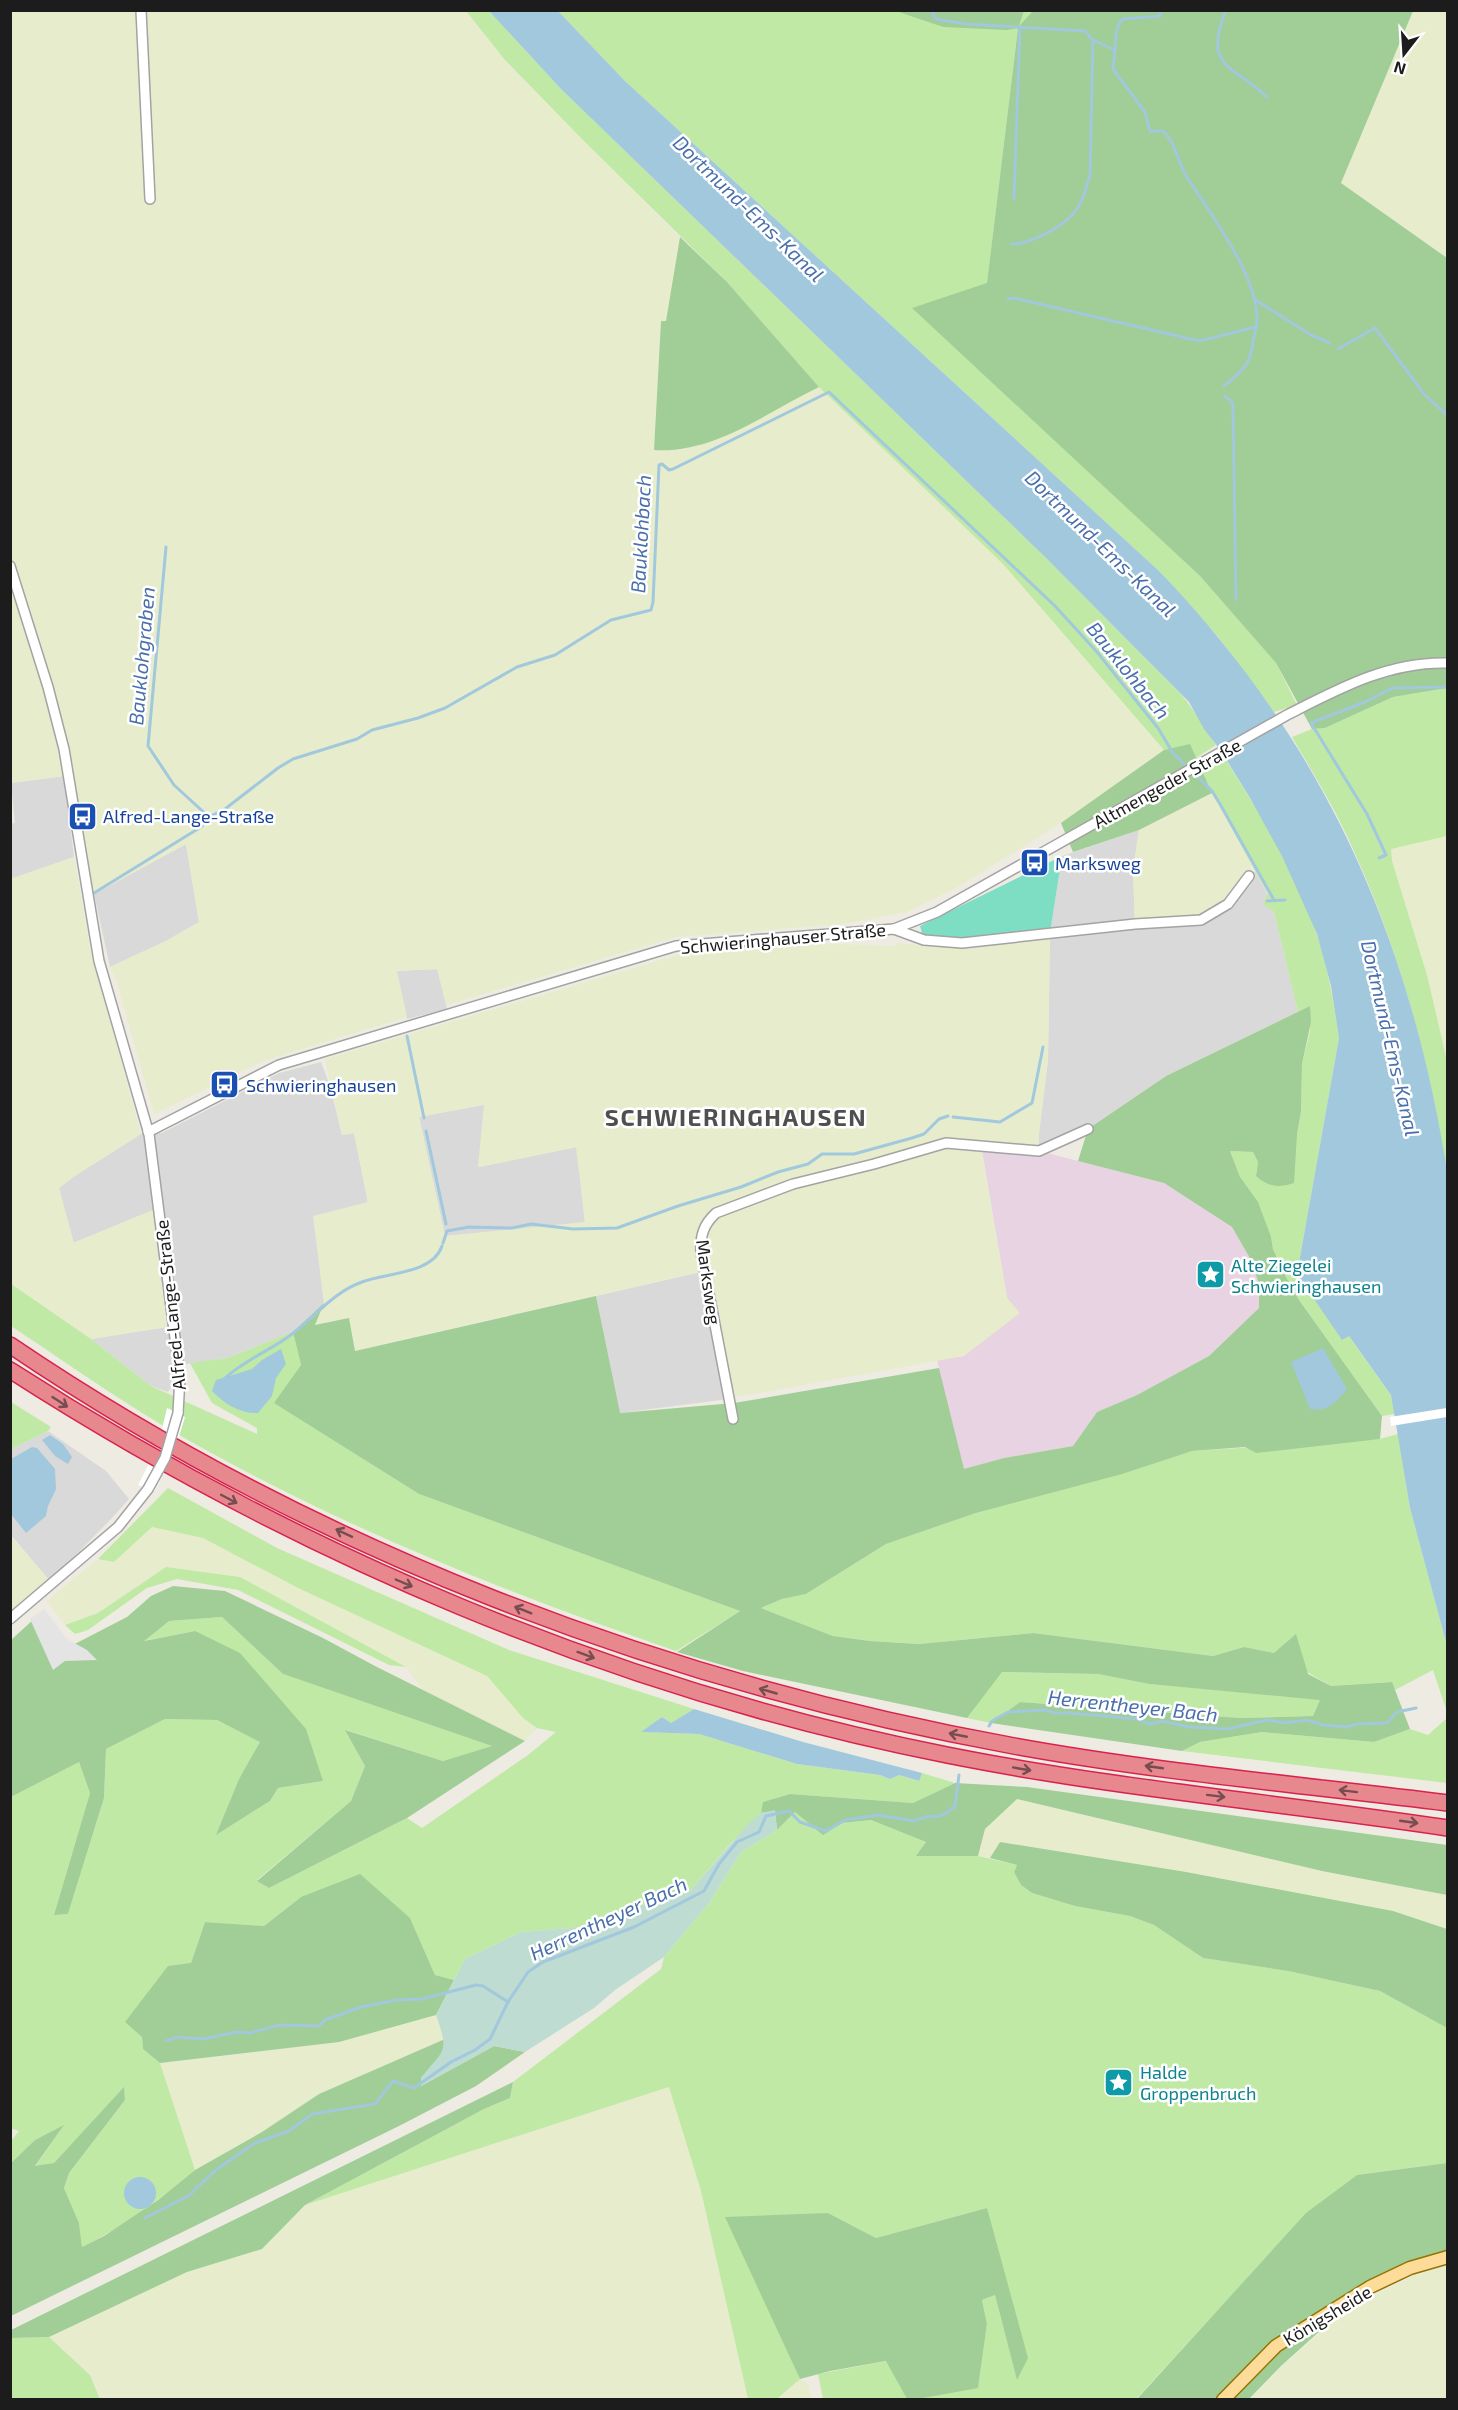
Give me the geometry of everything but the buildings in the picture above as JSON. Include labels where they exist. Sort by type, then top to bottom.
[{"type":"highway","points":[[10,1345],[45,1369],[155,1434],[346,1535],[414,1566],[540,1617],[664,1660],[832,1707],[1015,1746],[1220,1775],[1448,1803]]},
{"type":"highway","points":[[10,1370],[141,1451],[290,1531],[476,1614],[590,1657],[672,1684],[808,1723],[985,1762],[1125,1785],[1448,1828]]},
{"type":"main road","name":"Königsheide","points":[[1223,2400],[1276,2346],[1370,2287],[1410,2268],[1448,2257]]},
{"type":"street","points":[[141,10],[150,199]]},
{"type":"street","name":"Alfred-Lange-Straße","points":[[10,566],[48,687],[64,749],[99,961],[148,1132],[180,1385],[178,1413],[165,1458],[148,1489],[118,1527],[10,1618]]},
{"type":"street","name":"Altmengeder Straße","points":[[894,929],[937,912],[1287,715],[1343,686],[1382,671],[1429,663],[1448,663]]},
{"type":"street","name":"Schwieringhauser Straße","points":[[148,1132],[279,1065],[676,946],[894,929],[924,940],[962,943],[1135,924],[1202,920],[1228,904],[1249,876]]},
{"type":"street","name":"Marksweg","points":[[733,1419],[701,1252],[702,1231],[707,1221],[716,1213],[792,1184],[946,1143],[1039,1151],[1088,1129]]},
{"type":"shaded area","points":[[64,776],[74,857],[11,879],[10,824],[15,823],[11,783]]},
{"type":"shaded area","points":[[1139,830],[1133,871],[1135,923],[1221,905],[1255,871],[1268,895],[1264,904],[1274,912],[1298,1012],[1166,1076],[1088,1129],[1039,1151],[1048,1060],[1050,933],[1062,856]]},
{"type":"shaded area","points":[[186,844],[199,922],[166,941],[110,967],[94,894]]},
{"type":"shaded area","points":[[438,969],[447,1009],[407,1019],[396,971]]},
{"type":"shaded area","points":[[321,1062],[330,1086],[342,1135],[354,1133],[368,1203],[314,1217],[324,1303],[293,1332],[227,1358],[187,1364],[168,1392],[151,1386],[91,1339],[167,1327],[153,1210],[73,1243],[59,1188],[141,1134],[162,1133],[279,1073]]},
{"type":"shaded area","points":[[485,1104],[479,1167],[577,1147],[585,1223],[445,1236],[419,1117]]},
{"type":"shaded area","points":[[981,1145],[1039,1151],[1164,1183],[1232,1227],[1251,1260],[1259,1284],[1259,1308],[1209,1356],[1137,1395],[1097,1412],[1073,1446],[1004,1458],[964,1470],[937,1360],[964,1356],[1007,1298]]},
{"type":"shaded area","points":[[701,1272],[729,1399],[619,1413],[596,1296]]},
{"type":"shaded area","points":[[48,1431],[106,1471],[129,1499],[50,1581],[11,1535],[11,1449]]},
{"type":"shaded area","points":[[44,1609],[67,1639],[87,1650],[97,1660],[65,1661],[53,1670],[30,1619]]},
{"type":"shaded area","points":[[775,1810],[777,1830],[741,1852],[709,1903],[664,1957],[615,1990],[594,2008],[525,2052],[494,2046],[421,2086],[421,2078],[442,2050],[443,2036],[436,2015],[465,1959],[521,1932],[596,1926],[636,1907],[690,1891],[749,1823],[761,1813]]},
{"type":"green space","points":[[896,10],[943,27],[1018,28],[987,284],[913,308],[1200,576],[1276,663],[1297,705],[1274,712],[1219,638],[1159,571],[625,81],[558,11]]},
{"type":"green space","points":[[1034,10],[1413,11],[1341,183],[1447,258],[1447,688],[1393,697],[1325,728],[1312,729],[1276,663],[1200,576],[912,308],[987,283],[1018,28],[1007,30],[943,27],[896,11],[1024,11],[1019,26]]},
{"type":"green space","points":[[10,11],[466,11],[505,60],[680,237],[666,322],[661,321],[654,450],[681,450],[734,431],[819,387],[1003,564],[1164,750],[1061,823],[958,887],[907,912],[844,924],[676,937],[446,1005],[437,969],[397,971],[407,1017],[263,1061],[154,1114],[116,979],[110,967],[166,941],[199,922],[186,844],[94,894],[72,775],[60,749],[64,776],[11,783]]},
{"type":"green space","points":[[466,11],[489,11],[561,89],[1044,556],[1176,689],[1216,745],[1196,758],[1189,745],[1164,750],[1003,564],[819,387],[727,282],[505,60]]},
{"type":"green space","points":[[1024,11],[1034,11],[1018,28]]},
{"type":"green space","points":[[1413,11],[1447,11],[1447,258],[1341,183]]},
{"type":"green space","points":[[680,237],[727,282],[819,387],[719,438],[698,445],[654,450],[661,321],[666,321]]},
{"type":"green space","points":[[1447,688],[1447,836],[1391,849],[1392,861],[1427,975],[1447,1061],[1447,1177],[1432,1093],[1412,1010],[1386,929],[1346,834],[1292,737],[1312,729],[1325,728],[1393,697]]},
{"type":"green space","points":[[1190,744],[1212,793],[1139,830],[1073,852],[1061,823],[1164,750]]},
{"type":"green space","points":[[1226,760],[1277,845],[1299,889],[1321,947],[1339,1038],[1297,1274],[1343,1340],[1348,1335],[1391,1395],[1395,1414],[1382,1416],[1299,1300],[1273,1249],[1271,1237],[1240,1177],[1230,1151],[1253,1152],[1258,1162],[1256,1175],[1297,1134],[1301,1112],[1302,1064],[1310,1031],[1310,1006],[1298,1012],[1274,912],[1263,904],[1268,894],[1203,773]]},
{"type":"green space","points":[[1212,793],[1252,866],[1221,905],[1201,920],[1135,924],[1133,871],[1139,830]]},
{"type":"green space","points":[[1447,836],[1447,1061],[1427,975],[1392,861],[1391,848]]},
{"type":"green space","points":[[1062,856],[1050,933],[962,943],[924,940],[920,926]]},
{"type":"green space","points":[[74,857],[90,948],[141,1134],[59,1188],[74,1243],[153,1210],[167,1327],[91,1339],[11,1283],[10,879]]},
{"type":"green space","points":[[1050,933],[1048,1060],[1039,1151],[981,1146],[1007,1298],[1020,1313],[964,1356],[732,1398],[708,1270],[354,1351],[315,1326],[324,1303],[313,1216],[368,1202],[354,1133],[342,1135],[325,1059],[681,954],[832,944],[923,945]],"holes":[[[484,1105],[478,1167],[576,1147],[585,1222],[445,1236],[419,1117]]]},
{"type":"green space","points":[[1310,1006],[1311,1022],[1302,1064],[1301,1112],[1297,1134],[1294,1183],[1278,1186],[1265,1182],[1256,1176],[1258,1162],[1253,1152],[1230,1151],[1240,1177],[1258,1202],[1273,1249],[1299,1300],[1382,1416],[1380,1439],[1256,1453],[1245,1447],[1192,1451],[1122,1474],[976,1513],[886,1544],[806,1594],[782,1599],[761,1608],[833,1636],[919,1644],[1033,1633],[1213,1656],[1244,1647],[1274,1653],[1296,1634],[1308,1674],[1331,1686],[1392,1682],[1410,1729],[1374,1742],[1262,1732],[1200,1742],[1182,1751],[991,1723],[1020,1702],[1241,1718],[1313,1716],[1320,1700],[1149,1684],[1098,1674],[1002,1672],[967,1718],[743,1671],[677,1652],[740,1611],[419,1494],[274,1403],[301,1365],[293,1332],[324,1303],[315,1325],[349,1318],[355,1351],[596,1296],[620,1413],[734,1403],[939,1368],[964,1469],[1004,1458],[1073,1446],[1097,1412],[1137,1395],[1209,1356],[1259,1308],[1259,1284],[1251,1260],[1232,1227],[1164,1183],[1078,1161],[1088,1129],[1166,1076]]},
{"type":"green space","points":[[10,1283],[91,1339],[151,1386],[257,1434],[257,1428],[212,1403],[190,1363],[227,1358],[293,1332],[301,1365],[275,1403],[419,1494],[740,1611],[676,1651],[543,1603],[413,1551],[286,1492],[223,1459],[162,1425],[105,1389],[11,1326]]},
{"type":"green space","points":[[11,1402],[51,1427],[48,1431],[11,1449]]},
{"type":"green space","points":[[1398,1434],[1410,1508],[1447,1646],[1447,1712],[1433,1670],[1395,1690],[1391,1682],[1331,1686],[1274,1653],[1244,1647],[1213,1656],[1033,1633],[919,1644],[870,1641],[833,1636],[761,1608],[782,1599],[806,1594],[886,1544],[976,1513],[1192,1451],[1380,1439]]},
{"type":"green space","points":[[168,1488],[277,1548],[509,1650],[694,1709],[671,1723],[662,1717],[642,1732],[699,1734],[797,1764],[880,1775],[890,1779],[899,1775],[918,1781],[922,1773],[955,1783],[913,1803],[790,1794],[764,1802],[761,1813],[731,1843],[690,1891],[636,1907],[596,1926],[521,1932],[465,1959],[454,1980],[435,1975],[410,1918],[301,1897],[264,1926],[205,1922],[191,1963],[142,2037],[143,2049],[160,2063],[195,2170],[141,2212],[82,2247],[79,2223],[64,2188],[69,2173],[125,2100],[124,2088],[54,2163],[35,2167],[63,2126],[35,2140],[11,2163],[11,2141],[19,2131],[13,2129],[10,2131],[11,1797],[79,1762],[90,1793],[54,1915],[68,1914],[104,1798],[106,1749],[165,1719],[217,1720],[261,1742],[239,1779],[217,1834],[270,1801],[278,1788],[323,1781],[195,1631],[142,1641],[169,1621],[222,1617],[283,1674],[493,1746],[443,1761],[346,1730],[365,1766],[351,1801],[257,1880],[269,1888],[407,1818],[422,1828],[528,1755],[556,1732],[537,1728],[523,1718],[487,1676],[298,1588],[203,1538],[152,1527],[114,1562],[98,1559]]},
{"type":"green space","points":[[152,1527],[203,1538],[298,1588],[488,1676],[523,1718],[537,1728],[525,1741],[423,1690],[406,1667],[240,1577],[166,1567],[98,1613],[65,1625],[47,1601],[98,1559],[114,1562]]},
{"type":"green space","points":[[10,1535],[50,1581],[10,1613]]},
{"type":"green space","points":[[166,1567],[240,1577],[406,1667],[389,1665],[238,1590],[177,1579],[147,1588],[88,1630],[75,1634],[65,1625],[98,1613]]},
{"type":"green space","points":[[173,1586],[225,1591],[525,1741],[407,1818],[269,1888],[257,1881],[351,1801],[365,1766],[345,1730],[443,1761],[492,1746],[283,1674],[222,1617],[169,1621],[144,1641],[195,1631],[240,1653],[306,1729],[323,1781],[278,1788],[270,1801],[216,1835],[239,1779],[260,1742],[217,1720],[165,1719],[106,1749],[104,1798],[68,1914],[54,1915],[90,1793],[79,1762],[11,1797],[11,1640],[34,1619],[67,1648],[127,1617],[151,1596]]},
{"type":"green space","points":[[1001,1672],[1098,1674],[1149,1684],[1321,1699],[1313,1716],[1241,1718],[1020,1702],[991,1723],[967,1718]]},
{"type":"green space","points":[[1447,1718],[1447,1783],[1182,1751],[1200,1742],[1262,1732],[1374,1742],[1410,1729],[1428,1735]]},
{"type":"green space","points":[[955,1783],[1027,1787],[1447,1845],[1447,1895],[1322,1871],[1017,1799],[985,1829],[978,1856],[916,1856],[926,1842],[871,1820],[842,1823],[823,1835],[795,1812],[777,1830],[775,1811],[761,1813],[763,1802],[790,1794],[913,1803]]},
{"type":"green space","points":[[1016,1799],[1322,1871],[1447,1895],[1447,1929],[1393,1911],[1000,1842],[990,1858],[978,1856],[985,1829]]},
{"type":"green space","points":[[795,1812],[842,1823],[871,1820],[926,1842],[917,1856],[978,1856],[1017,1865],[1014,1872],[1021,1885],[1032,1893],[1075,1906],[1130,1916],[1154,1925],[1203,1958],[1288,1971],[1380,1991],[1447,2028],[1447,2163],[1357,2175],[1307,2213],[1136,2399],[918,2399],[978,2387],[987,2324],[982,2300],[995,2295],[1017,2379],[987,2208],[876,2238],[828,2213],[776,2325],[800,2379],[777,2399],[748,2399],[701,2191],[669,2087],[305,2205],[484,2109],[510,2098],[513,2082],[661,1969],[664,1957],[709,1903],[741,1852],[777,1830]]},
{"type":"green space","points":[[1000,1842],[1186,1872],[1393,1911],[1447,1929],[1447,2028],[1380,1991],[1288,1971],[1203,1958],[1154,1925],[1130,1916],[1075,1906],[1032,1893],[1021,1885],[1014,1872],[1017,1865],[990,1858]]},
{"type":"green space","points":[[360,1874],[410,1918],[435,1975],[454,1980],[436,2015],[339,2042],[160,2063],[143,2049],[142,2037],[125,2022],[168,1966],[191,1963],[205,1922],[264,1926],[301,1897]]},
{"type":"green space","points":[[436,2015],[445,2039],[319,2094],[262,2132],[195,2170],[160,2063],[339,2042]]},
{"type":"green space","points":[[445,2039],[444,2051],[421,2078],[421,2086],[494,2046],[525,2052],[476,2086],[399,2126],[11,2316],[11,2163],[35,2140],[64,2125],[35,2166],[54,2163],[124,2087],[125,2100],[69,2173],[64,2188],[79,2223],[82,2247],[104,2236],[158,2200],[195,2170],[262,2132],[319,2094]]},
{"type":"green space","points":[[513,2082],[510,2098],[484,2109],[305,2205],[262,2249],[187,2272],[49,2337],[11,2338],[11,2330]]},
{"type":"green space","points":[[670,2087],[701,2191],[748,2399],[101,2399],[90,2374],[49,2337],[187,2272],[262,2249],[305,2205]]},
{"type":"green space","points":[[1447,2163],[1447,2251],[1405,2263],[1372,2284],[1281,2366],[1249,2399],[1136,2400],[1306,2213],[1357,2175]]},
{"type":"green space","points":[[987,2208],[1028,2358],[1017,2380],[995,2295],[982,2300],[987,2324],[978,2388],[918,2399],[907,2399],[886,2361],[800,2379],[725,2217],[828,2213],[876,2238]]},
{"type":"green space","points":[[1447,2265],[1447,2399],[1250,2399],[1281,2367],[1347,2309],[1415,2275]]},
{"type":"green space","points":[[49,2337],[90,2375],[100,2399],[11,2399],[11,2338]]},
{"type":"green space","points":[[887,2361],[907,2399],[823,2399],[818,2374]]},
{"type":"green space","points":[[800,2379],[808,2384],[811,2399],[777,2400]]},
{"type":"water","name":"Dortmund-Ems-Kanal","points":[[489,11],[558,11],[625,81],[1159,571],[1218,638],[1270,706],[1315,777],[1353,850],[1385,927],[1411,1007],[1432,1090],[1448,1177],[1447,1646],[1410,1508],[1391,1395],[1349,1336],[1342,1340],[1297,1274],[1339,1038],[1331,986],[1317,934],[1282,856],[1250,798],[1221,751],[1204,729],[1189,702],[1044,556],[561,89]]},
{"type":"water","points":[[1323,1348],[1347,1389],[1327,1408],[1310,1409],[1291,1362]]},
{"type":"water","points":[[281,1349],[286,1364],[276,1378],[272,1396],[258,1413],[245,1412],[233,1407],[212,1391],[216,1380],[252,1369]]},
{"type":"water","points":[[50,1435],[63,1444],[72,1457],[68,1464],[55,1456],[42,1440]]},
{"type":"water","points":[[32,1447],[37,1448],[55,1469],[56,1489],[46,1516],[26,1533],[11,1514],[11,1459]]},
{"type":"water","points":[[694,1709],[803,1742],[922,1773],[919,1781],[899,1775],[890,1779],[880,1775],[797,1764],[699,1734],[641,1732],[662,1717],[671,1723]]},
{"type":"water","points":[[140,2177],[151,2182],[156,2193],[151,2204],[140,2209],[129,2204],[124,2193],[129,2182]]},
{"type":"pier","points":[[167,1408],[185,1417],[174,1453],[154,1492],[138,1485],[158,1446]]},
{"type":"pier","points":[[1447,1408],[1447,1417],[1391,1426],[1390,1417]]},
{"type":"waterway","points":[[931,10],[936,19],[966,24],[1085,31],[1093,40],[1115,50],[1113,69],[1145,112],[1150,131],[1163,131],[1171,141],[1185,173],[1220,227],[1241,265],[1255,301],[1256,327],[1248,361],[1224,386]]},
{"type":"waterway","points":[[1115,50],[1117,29],[1123,19],[1160,16],[1161,10]]},
{"type":"waterway","points":[[1226,10],[1219,29],[1219,55],[1233,71],[1267,97]]},
{"type":"waterway","points":[[1014,199],[1020,27]]},
{"type":"waterway","points":[[1012,244],[1036,238],[1060,225],[1075,211],[1083,196],[1090,175],[1093,40]]},
{"type":"waterway","points":[[1008,299],[1014,298],[1199,341],[1256,327]]},
{"type":"waterway","points":[[1254,299],[1311,335],[1330,343]]},
{"type":"waterway","points":[[1338,349],[1375,328],[1424,394],[1448,416]]},
{"type":"waterway","name":"Bauklohbach","points":[[94,893],[201,827],[209,817],[225,809],[293,759],[357,739],[372,730],[445,708],[517,667],[555,655],[611,620],[651,610],[659,465],[662,464],[669,470],[673,469],[829,392],[1055,606],[1097,652],[1158,728],[1173,753],[1186,766]]},
{"type":"waterway","points":[[1225,396],[1232,402],[1233,408],[1236,600]]},
{"type":"waterway","name":"Bauklohgraben","points":[[166,547],[148,746],[174,785],[209,817]]},
{"type":"waterway","points":[[1379,858],[1386,855],[1367,814],[1311,723],[1365,702],[1392,688],[1448,687]]},
{"type":"waterway","name":"Bauklohbach","points":[[1196,775],[1212,791],[1274,900]]},
{"type":"waterway","name":"Bauklohbach","points":[[1267,901],[1285,900]]},
{"type":"waterway","points":[[407,1036],[424,1118]]},
{"type":"waterway","points":[[953,1117],[1000,1122],[1032,1103],[1043,1047]]},
{"type":"waterway","points":[[443,1243],[447,1231],[469,1227],[512,1228],[531,1224],[573,1229],[617,1228],[741,1187],[778,1172],[808,1164],[822,1154],[854,1154],[924,1134],[939,1119],[948,1116]]},
{"type":"waterway","points":[[426,1131],[446,1224]]},
{"type":"waterway","points":[[224,1379],[239,1367],[288,1337],[342,1292],[362,1282],[419,1267],[437,1255],[442,1246]]},
{"type":"waterway","name":"Herrentheyer Bach","points":[[989,1726],[992,1721],[1008,1712],[1044,1710],[1055,1713],[1137,1719],[1150,1724],[1162,1721],[1189,1727],[1227,1729],[1267,1720],[1286,1723],[1307,1720],[1323,1725],[1347,1727],[1356,1724],[1387,1723],[1397,1712],[1416,1708]]},
{"type":"waterway","name":"Herrentheyer Bach","points":[[145,2218],[188,2196],[216,2170],[255,2143],[289,2131],[312,2114],[375,2104],[393,2081],[414,2088],[451,2062],[475,2050],[490,2039],[508,2002],[528,1972],[543,1962],[634,1927],[704,1891],[719,1864],[737,1842],[759,1832],[766,1816],[789,1811],[800,1822],[826,1831],[845,1820],[878,1815],[913,1821],[929,1816],[935,1817],[945,1814],[955,1806],[959,1775]]},
{"type":"waterway","points":[[166,2041],[178,2037],[203,2039],[237,2032],[250,2033],[280,2025],[319,2026],[325,2020],[361,2007],[397,2000],[422,1999],[476,1985],[483,1986],[508,2002]]},
{"type":"place","name":"Alfred-Lange-Straße","points":[[82,816]]},
{"type":"place","name":"Marksweg","points":[[1034,863]]},
{"type":"place","name":"Schwieringhausen","points":[[225,1085]]},
{"type":"place","name":"Alte Ziegelei Schwieringhausen","points":[[1210,1275]]},
{"type":"place","name":"Halde Groppenbruch","points":[[1119,2082]]},
{"type":"district","name":"SCHWIERINGHAUSEN","points":[[736,1116]]}]
